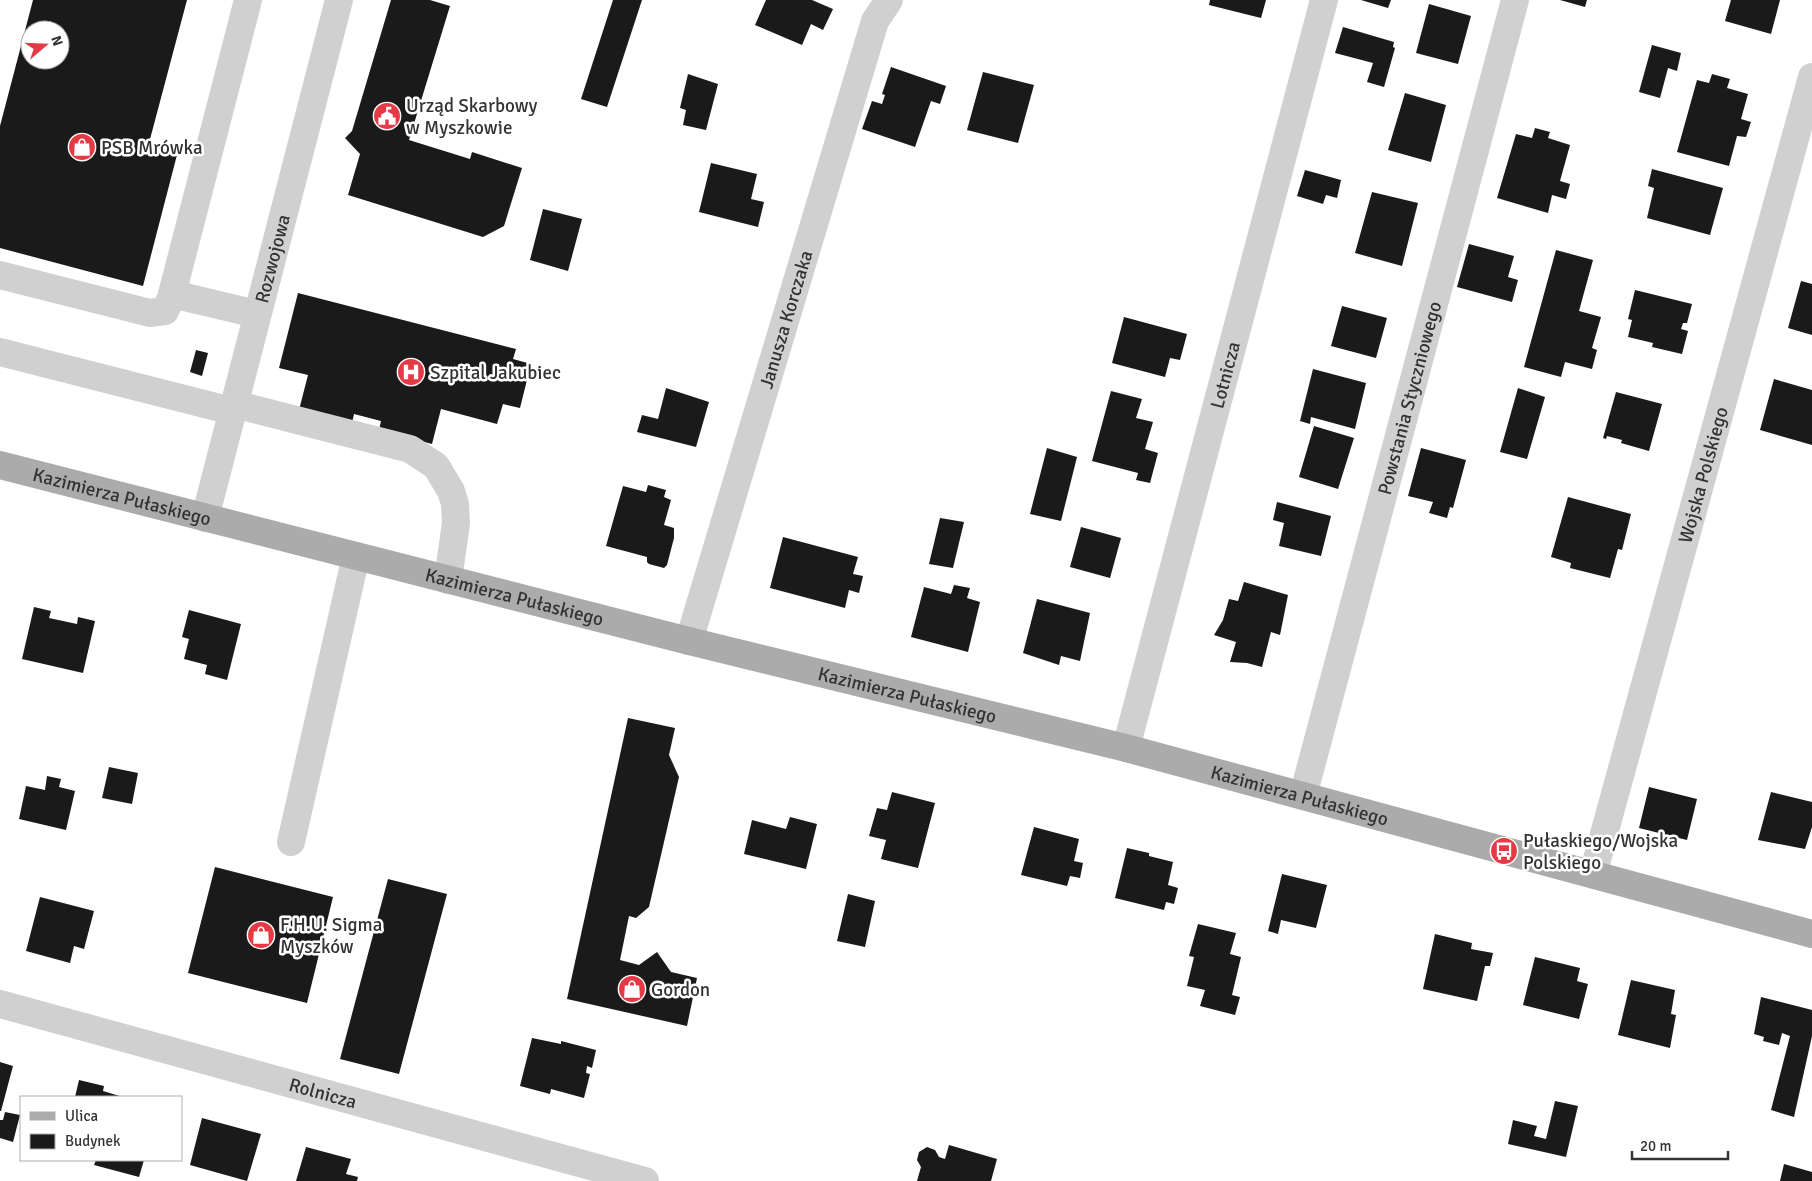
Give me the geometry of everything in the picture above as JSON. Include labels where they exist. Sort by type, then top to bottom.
[{"type":"main road","name":"Kazimierza Pułaskiego","points":[[0,465],[689,641],[1126,748],[1812,934]]},
{"type":"street","points":[[0,275],[150,313],[164,311],[172,294],[248,0]]},
{"type":"street","name":"Rozwojowa","points":[[205,518],[340,0]]},
{"type":"street","name":"Janusza Korczaka","points":[[689,641],[875,21],[889,0]]},
{"type":"street","name":"Lotnicza","points":[[1126,748],[1324,0]]},
{"type":"street","name":"Powstania Styczniowego","points":[[1303,796],[1515,0]]},
{"type":"street","name":"Wojska Polskiego","points":[[1593,874],[1812,77]]},
{"type":"street","points":[[172,294],[258,314]]},
{"type":"street","points":[[0,352],[410,449],[436,466],[451,491],[455,504],[456,523],[448,580]]},
{"type":"street","points":[[291,842],[356,556]]},
{"type":"street","name":"Rolnicza","points":[[0,1004],[645,1181]]},
{"type":"building","name":"PSB Mrówka","points":[[33,0],[187,0],[149,143],[178,151],[143,286],[0,248],[0,126],[20,50],[20,70],[70,70],[70,20],[28,20]]},
{"type":"building","name":"Urząd Skarbowy w Myszkowie","points":[[391,0],[430,0],[450,6],[409,140],[470,159],[472,152],[522,168],[504,226],[483,237],[348,195],[360,154],[345,138],[352,131]]},
{"type":"building","points":[[613,0],[642,0],[607,107],[581,99]]},
{"type":"building","points":[[766,0],[812,0],[833,9],[823,30],[811,24],[802,45],[755,25]]},
{"type":"building","points":[[1210,0],[1266,0],[1261,18],[1209,5]]},
{"type":"building","points":[[1361,0],[1391,0],[1388,8]]},
{"type":"building","points":[[1560,0],[1587,0],[1585,7]]},
{"type":"building","points":[[1731,0],[1780,0],[1771,34],[1725,21]]},
{"type":"building","points":[[1429,4],[1471,16],[1458,64],[1416,53]]},
{"type":"building","points":[[1343,27],[1394,42],[1393,47],[1395,48],[1384,87],[1367,82],[1373,63],[1335,53]]},
{"type":"building","points":[[1652,45],[1681,53],[1677,71],[1668,68],[1660,98],[1639,92]]},
{"type":"building","points":[[891,67],[946,86],[940,104],[931,101],[915,147],[862,129],[872,101],[882,104],[885,95],[882,94]]},
{"type":"building","points":[[983,72],[1034,85],[1018,143],[967,130]]},
{"type":"building","points":[[688,74],[718,84],[706,130],[683,125],[686,110],[680,108]]},
{"type":"building","points":[[1712,74],[1730,79],[1727,88],[1748,94],[1741,119],[1751,122],[1746,137],[1737,136],[1729,166],[1677,152],[1697,80],[1709,83]]},
{"type":"building","points":[[1405,93],[1446,105],[1431,162],[1388,150]]},
{"type":"building","points":[[1535,128],[1550,132],[1548,138],[1570,145],[1560,181],[1570,184],[1566,199],[1552,195],[1548,213],[1497,198],[1516,134],[1532,138]]},
{"type":"building","points":[[711,163],[757,174],[751,199],[764,202],[758,227],[699,212]]},
{"type":"building","points":[[1652,169],[1723,188],[1710,235],[1647,218],[1654,188],[1648,186]]},
{"type":"building","points":[[1305,170],[1341,180],[1337,198],[1326,195],[1323,204],[1297,196]]},
{"type":"building","points":[[1372,192],[1418,203],[1402,266],[1355,253]]},
{"type":"building","points":[[543,209],[582,219],[568,271],[530,260]]},
{"type":"building","points":[[1469,244],[1514,256],[1508,277],[1518,280],[1512,302],[1457,287]]},
{"type":"building","points":[[1556,250],[1593,260],[1579,311],[1601,317],[1592,348],[1597,350],[1592,369],[1565,362],[1561,377],[1524,367]]},
{"type":"building","points":[[1801,281],[1812,284],[1812,335],[1788,328]]},
{"type":"building","points":[[1635,290],[1692,304],[1687,323],[1683,323],[1681,329],[1688,331],[1682,354],[1652,347],[1653,343],[1628,337],[1632,320],[1628,319]]},
{"type":"building","name":"Szpital Jakubiec","points":[[298,293],[516,349],[513,359],[531,364],[520,408],[503,404],[497,424],[441,409],[432,444],[379,430],[381,421],[354,414],[352,423],[299,410],[308,375],[279,368]]},
{"type":"building","points":[[1342,306],[1387,318],[1376,358],[1331,346]]},
{"type":"building","points":[[1124,317],[1187,334],[1180,360],[1170,358],[1165,377],[1112,363]]},
{"type":"building","points":[[196,350],[208,353],[202,376],[190,372]]},
{"type":"building","points":[[1313,369],[1366,383],[1355,429],[1311,417],[1310,424],[1300,421]]},
{"type":"building","points":[[1774,379],[1812,390],[1812,445],[1760,430]]},
{"type":"building","points":[[666,388],[709,402],[696,447],[637,432],[642,415],[658,419]]},
{"type":"building","points":[[1518,388],[1545,397],[1527,459],[1500,452]]},
{"type":"building","points":[[1111,391],[1142,399],[1136,418],[1153,422],[1145,449],[1158,453],[1150,483],[1136,480],[1138,473],[1092,461]]},
{"type":"building","points":[[1616,392],[1662,404],[1649,451],[1621,443],[1622,440],[1607,436],[1606,439],[1603,438]]},
{"type":"building","points":[[1314,426],[1354,438],[1338,489],[1299,477]]},
{"type":"building","points":[[1047,448],[1077,457],[1061,521],[1030,514]]},
{"type":"building","points":[[1421,448],[1466,460],[1453,508],[1450,507],[1447,518],[1429,513],[1433,502],[1408,496]]},
{"type":"building","points":[[648,485],[666,490],[664,497],[671,500],[664,525],[674,528],[674,538],[667,565],[664,568],[649,564],[647,557],[606,546],[623,486],[646,492]]},
{"type":"building","points":[[1568,497],[1631,514],[1622,550],[1618,549],[1610,578],[1570,568],[1571,563],[1551,557]]},
{"type":"building","points":[[1277,502],[1331,516],[1321,556],[1279,546],[1284,523],[1273,520]]},
{"type":"building","points":[[940,518],[964,522],[953,568],[929,564]]},
{"type":"building","points":[[1081,527],[1121,538],[1110,578],[1070,567]]},
{"type":"building","points":[[783,537],[858,557],[853,574],[863,576],[859,593],[849,590],[845,608],[770,588]]},
{"type":"building","points":[[1244,582],[1288,595],[1280,635],[1271,632],[1262,667],[1247,663],[1230,662],[1236,642],[1214,635],[1223,620],[1229,599],[1238,601]]},
{"type":"building","points":[[954,585],[970,588],[967,598],[980,602],[968,652],[911,637],[924,587],[951,594]]},
{"type":"building","points":[[1037,599],[1090,613],[1080,661],[1061,656],[1059,665],[1023,653]]},
{"type":"building","points":[[34,607],[51,611],[49,618],[77,624],[78,617],[95,621],[83,673],[22,659]]},
{"type":"building","points":[[189,610],[241,624],[227,680],[205,674],[207,665],[184,659],[189,639],[182,637]]},
{"type":"building","points":[[628,718],[675,728],[669,755],[679,777],[649,907],[636,918],[629,916],[620,960],[639,965],[657,952],[671,972],[697,978],[687,1026],[567,999]]},
{"type":"building","points":[[109,767],[138,773],[132,804],[102,798]]},
{"type":"building","points":[[47,776],[61,779],[59,787],[75,791],[66,830],[19,819],[26,786],[45,790]]},
{"type":"building","points":[[1649,787],[1697,799],[1687,840],[1639,828]]},
{"type":"building","points":[[892,792],[935,803],[918,868],[881,859],[886,840],[869,836],[877,808],[887,810]]},
{"type":"building","points":[[1771,792],[1812,802],[1812,827],[1805,849],[1758,840]]},
{"type":"building","points":[[790,817],[817,824],[806,869],[744,854],[752,820],[786,829]]},
{"type":"building","points":[[1034,827],[1079,839],[1074,861],[1083,863],[1080,878],[1070,876],[1067,886],[1021,875]]},
{"type":"building","points":[[1127,848],[1149,853],[1149,856],[1173,862],[1168,885],[1178,888],[1174,904],[1166,902],[1164,910],[1115,898]]},
{"type":"building","name":"F.H.U. Sigma Myszków","points":[[215,867],[333,897],[307,1003],[188,973]]},
{"type":"building","points":[[1282,874],[1327,885],[1316,928],[1281,920],[1278,934],[1268,931]]},
{"type":"building","points":[[388,879],[447,894],[399,1074],[340,1059]]},
{"type":"building","points":[[848,894],[875,901],[865,947],[837,941]]},
{"type":"building","points":[[40,897],[94,911],[84,949],[74,946],[70,963],[26,951]]},
{"type":"building","points":[[1198,924],[1236,933],[1230,954],[1241,957],[1232,995],[1240,997],[1235,1015],[1200,1006],[1205,990],[1187,986],[1194,957],[1189,956]]},
{"type":"building","points":[[1435,934],[1472,943],[1471,949],[1493,953],[1490,966],[1485,966],[1477,1001],[1423,989]]},
{"type":"building","points":[[1535,957],[1580,968],[1577,981],[1588,984],[1579,1019],[1523,1005]]},
{"type":"building","points":[[1631,980],[1675,990],[1671,1014],[1676,1015],[1670,1048],[1618,1035]]},
{"type":"building","points":[[1761,997],[1812,1010],[1812,1036],[1794,1117],[1771,1110],[1790,1036],[1782,1033],[1779,1045],[1763,1041],[1764,1037],[1754,1034]]},
{"type":"building","points":[[532,1038],[561,1044],[561,1041],[596,1050],[592,1068],[587,1066],[586,1073],[590,1074],[584,1098],[551,1089],[550,1094],[520,1086]]},
{"type":"building","points":[[0,1062],[13,1066],[1,1111],[0,1111]]},
{"type":"building","points":[[79,1080],[104,1086],[103,1091],[120,1096],[75,1096]]},
{"type":"building","points":[[1555,1101],[1578,1106],[1566,1157],[1508,1144],[1513,1120],[1537,1126],[1534,1136],[1546,1139]]},
{"type":"building","points":[[5,1112],[20,1115],[13,1142],[0,1138],[0,1120],[3,1120]]},
{"type":"building","points":[[202,1118],[261,1134],[247,1181],[190,1165]]},
{"type":"building","points":[[949,1145],[997,1159],[991,1181],[917,1181],[921,1167],[917,1160],[919,1152],[927,1147],[935,1150],[939,1157],[945,1159]]},
{"type":"building","points":[[306,1147],[351,1159],[346,1174],[358,1177],[357,1181],[296,1181]]},
{"type":"building","points":[[96,1161],[144,1161],[139,1177],[94,1165]]},
{"type":"building","points":[[1784,1164],[1812,1172],[1812,1181],[1780,1181]]},
{"type":"place","name":"Urząd Skarbowy w Myszkowie","points":[[387,116]]},
{"type":"place","name":"PSB Mrówka","points":[[82,147]]},
{"type":"place","name":"Szpital Jakubiec","points":[[411,372]]},
{"type":"place","name":"Pułaskiego/Wojska Polskiego","points":[[1504,851]]},
{"type":"place","name":"F.H.U. Sigma Myszków","points":[[261,935]]},
{"type":"place","name":"Gordon","points":[[632,989]]}]
